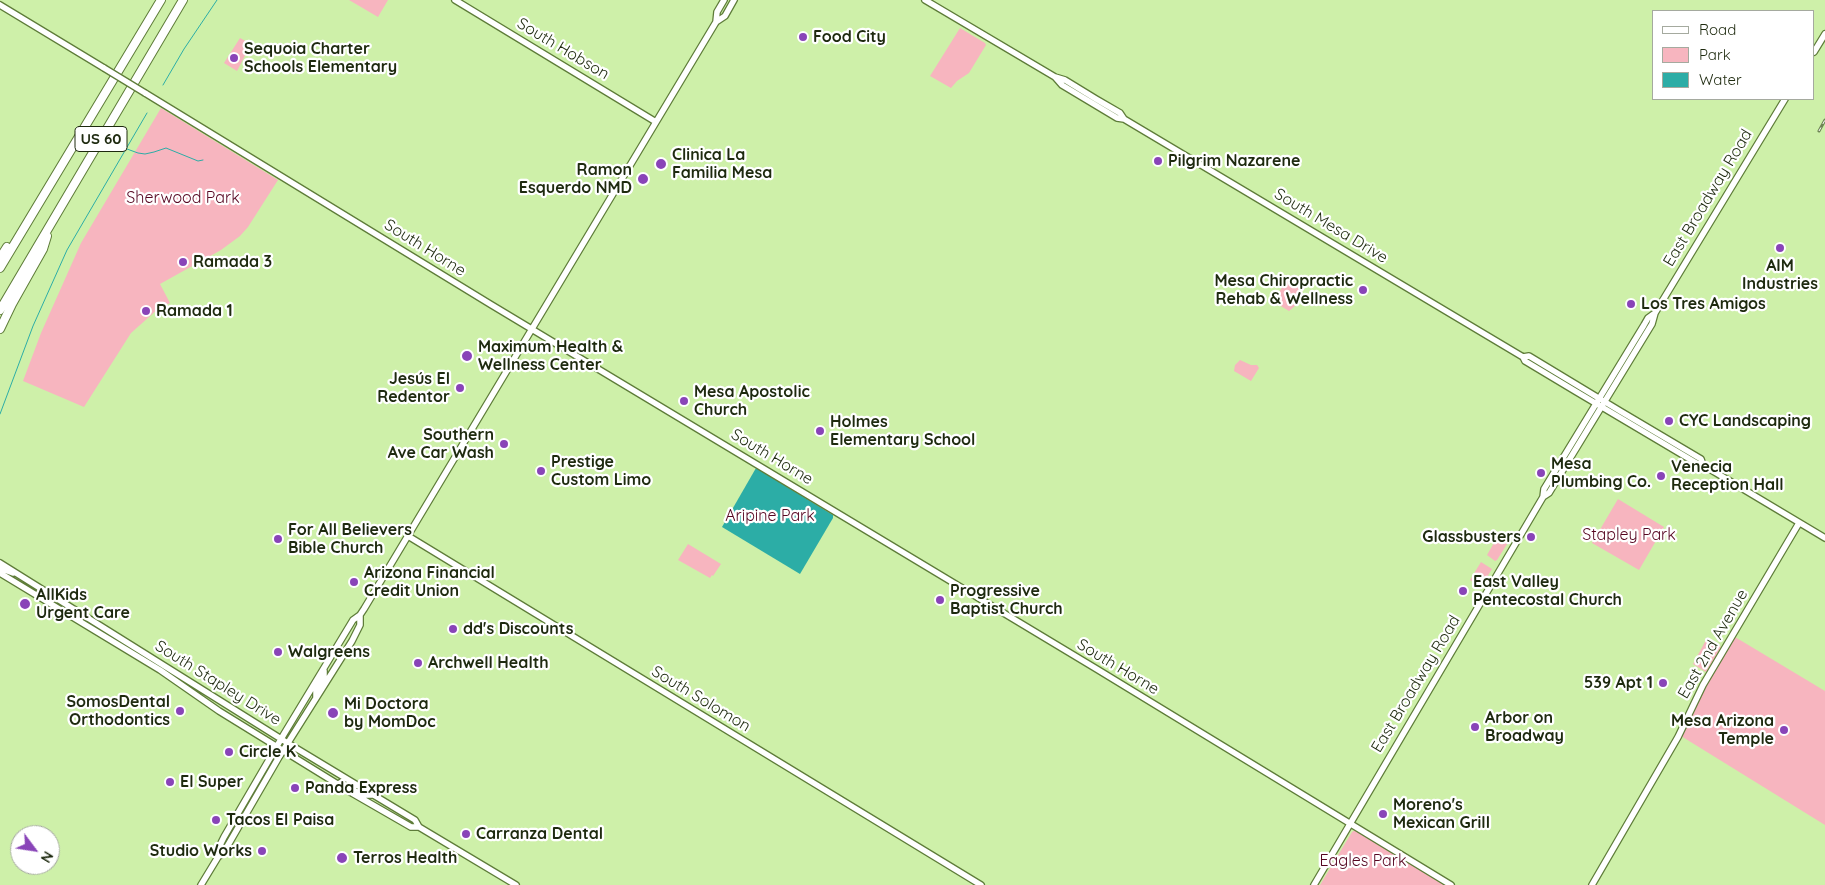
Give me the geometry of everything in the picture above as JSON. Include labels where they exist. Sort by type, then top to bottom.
[{"type":"highway","name":"US 60","points":[[0,268],[160,0]]},
{"type":"highway","name":"US 60","points":[[0,310],[151,54],[185,0]]},
{"type":"highway","points":[[0,258],[63,164]]},
{"type":"highway","points":[[0,329],[43,250],[51,225]]},
{"type":"main road","name":"South Hobson","points":[[455,0],[656,122]]},
{"type":"main road","points":[[218,856],[217,851],[281,739],[353,620],[360,615],[533,329],[716,22],[717,12],[724,0]]},
{"type":"main road","name":"South Mesa Drive","points":[[925,0],[1055,77],[1062,85],[1118,118],[1124,118],[1523,358],[1525,362],[1600,403],[1698,464],[1704,465],[1825,538]]},
{"type":"main road","points":[[716,22],[725,16],[733,1]]},
{"type":"main road","name":"South Horne","points":[[0,5],[1451,885]]},
{"type":"main road","points":[[1815,50],[1825,34]]},
{"type":"main road","name":"East Broadway Road","points":[[1314,885],[1543,497],[1549,493],[1600,403],[1652,324],[1655,312],[1784,100]]},
{"type":"main road","name":"East 2nd Avenue","points":[[1592,885],[1676,740],[1703,685],[1799,523]]},
{"type":"main road","name":"South Solomon","points":[[408,536],[981,885]]},
{"type":"main road","name":"South Stapley Drive","points":[[0,564],[288,744],[403,812],[415,820],[419,826],[516,885]]},
{"type":"main road","points":[[0,568],[7,572],[15,573]]},
{"type":"main road","name":"South Stapley Drive","points":[[0,573],[160,670],[219,711],[352,793],[411,827],[419,826]]},
{"type":"main road","points":[[202,885],[218,856],[224,852],[352,641],[360,625],[360,615]]},
{"type":"main road","points":[[331,674],[328,670],[341,647],[342,639]]},
{"type":"main road","points":[[316,699],[316,690],[324,676],[323,670]]},
{"type":"main road","points":[[202,698],[204,696],[217,704],[224,704]]},
{"type":"main road","points":[[335,782],[343,783],[352,788],[356,785]]},
{"type":"main road","points":[[352,793],[357,791],[365,796],[373,795]]},
{"type":"main road","points":[[379,809],[387,809],[399,816],[403,812]]},
{"type":"main road","points":[[229,843],[237,820],[236,817]]},
{"type":"green space","points":[[349,0],[388,0],[378,17]]},
{"type":"green space","points":[[960,28],[986,45],[969,73],[957,81],[951,88],[930,76]]},
{"type":"green space","points":[[240,38],[251,44],[237,71],[224,63]]},
{"type":"green space","name":"Sherwood Park","points":[[161,108],[278,180],[248,227],[240,236],[221,250],[160,284],[170,303],[158,309],[131,333],[84,407],[23,381],[41,333],[81,243]]},
{"type":"green space","points":[[1287,278],[1296,280],[1305,288],[1295,306],[1289,311],[1274,302]]},
{"type":"green space","points":[[1240,360],[1251,365],[1257,365],[1259,368],[1251,381],[1234,371],[1235,365]]},
{"type":"green space","name":"Stapley Park","points":[[1618,499],[1664,527],[1639,570],[1592,543]]},
{"type":"green space","points":[[1499,534],[1509,541],[1495,561],[1487,555]]},
{"type":"green space","points":[[688,544],[721,564],[713,576],[710,578],[678,560]]},
{"type":"green space","points":[[1481,562],[1492,569],[1481,587],[1470,580]]},
{"type":"green space","points":[[1735,637],[1825,691],[1825,825],[1681,736],[1697,701]]},
{"type":"green space","points":[[1706,640],[1710,640],[1721,647],[1706,672],[1693,664]]},
{"type":"green space","name":"Eagles Park","points":[[1355,830],[1444,885],[1320,885]]},
{"type":"water","name":"Aripine Park","points":[[756,468],[833,515],[800,574],[722,527]]},
{"type":"waterway","points":[[163,85],[184,49],[217,0]]},
{"type":"waterway","points":[[0,414],[33,326],[67,250],[147,113]]},
{"type":"waterway","points":[[127,149],[145,154],[166,148],[198,161],[203,160]]},
{"type":"railway","points":[[1819,131],[1825,120]]},
{"type":"place","name":"Food City","points":[[803,37]]},
{"type":"place","name":"Sequoia Charter Schools Elementary","points":[[234,58]]},
{"type":"place","name":"Pilgrim Nazarene","points":[[1158,161]]},
{"type":"place","name":"Clinica La Familia Mesa","points":[[661,164]]},
{"type":"place","name":"Ramon Esquerdo NMD","points":[[643,179]]},
{"type":"place","name":"AIM Industries","points":[[1780,248]]},
{"type":"place","name":"Ramada 3","points":[[183,262]]},
{"type":"place","name":"Mesa Chiropractic Rehab & Wellness","points":[[1363,290]]},
{"type":"place","name":"Los Tres Amigos","points":[[1631,304]]},
{"type":"place","name":"Ramada 1","points":[[146,311]]},
{"type":"place","name":"Maximum Health & Wellness Center","points":[[467,356]]},
{"type":"place","name":"Jesús El Redentor","points":[[460,388]]},
{"type":"place","name":"Mesa Apostolic Church","points":[[684,401]]},
{"type":"place","name":"CYC Landscaping","points":[[1669,421]]},
{"type":"place","name":"Holmes Elementary School","points":[[820,431]]},
{"type":"place","name":"Southern Ave Car Wash","points":[[504,444]]},
{"type":"place","name":"Prestige Custom Limo","points":[[541,471]]},
{"type":"place","name":"Mesa Plumbing Co.","points":[[1541,473]]},
{"type":"place","name":"Venecia Reception Hall","points":[[1661,476]]},
{"type":"place","name":"Glassbusters","points":[[1531,537]]},
{"type":"place","name":"For All Believers Bible Church","points":[[278,539]]},
{"type":"place","name":"Arizona Financial Credit Union","points":[[354,582]]},
{"type":"place","name":"East Valley Pentecostal Church","points":[[1463,591]]},
{"type":"place","name":"Progressive Baptist Church","points":[[940,600]]},
{"type":"place","name":"AllKids Urgent Care","points":[[25,604]]},
{"type":"place","name":"dd's Discounts","points":[[453,629]]},
{"type":"place","name":"Walgreens","points":[[278,652]]},
{"type":"place","name":"Archwell Health","points":[[418,663]]},
{"type":"place","name":"539 Apt 1","points":[[1663,683]]},
{"type":"place","name":"SomosDental Orthodontics","points":[[180,711]]},
{"type":"place","name":"Mi Doctora by MomDoc","points":[[333,713]]},
{"type":"place","name":"Arbor on Broadway","points":[[1475,727]]},
{"type":"place","name":"Mesa Arizona Temple","points":[[1784,730]]},
{"type":"place","name":"Circle K","points":[[229,752]]},
{"type":"place","name":"El Super","points":[[170,782]]},
{"type":"place","name":"Panda Express","points":[[295,788]]},
{"type":"place","name":"Moreno's Mexican Grill","points":[[1383,814]]},
{"type":"place","name":"Tacos El Paisa","points":[[216,820]]},
{"type":"place","name":"Carranza Dental","points":[[466,834]]},
{"type":"place","name":"Studio Works","points":[[262,851]]},
{"type":"place","name":"Terros Health","points":[[342,858]]}]
